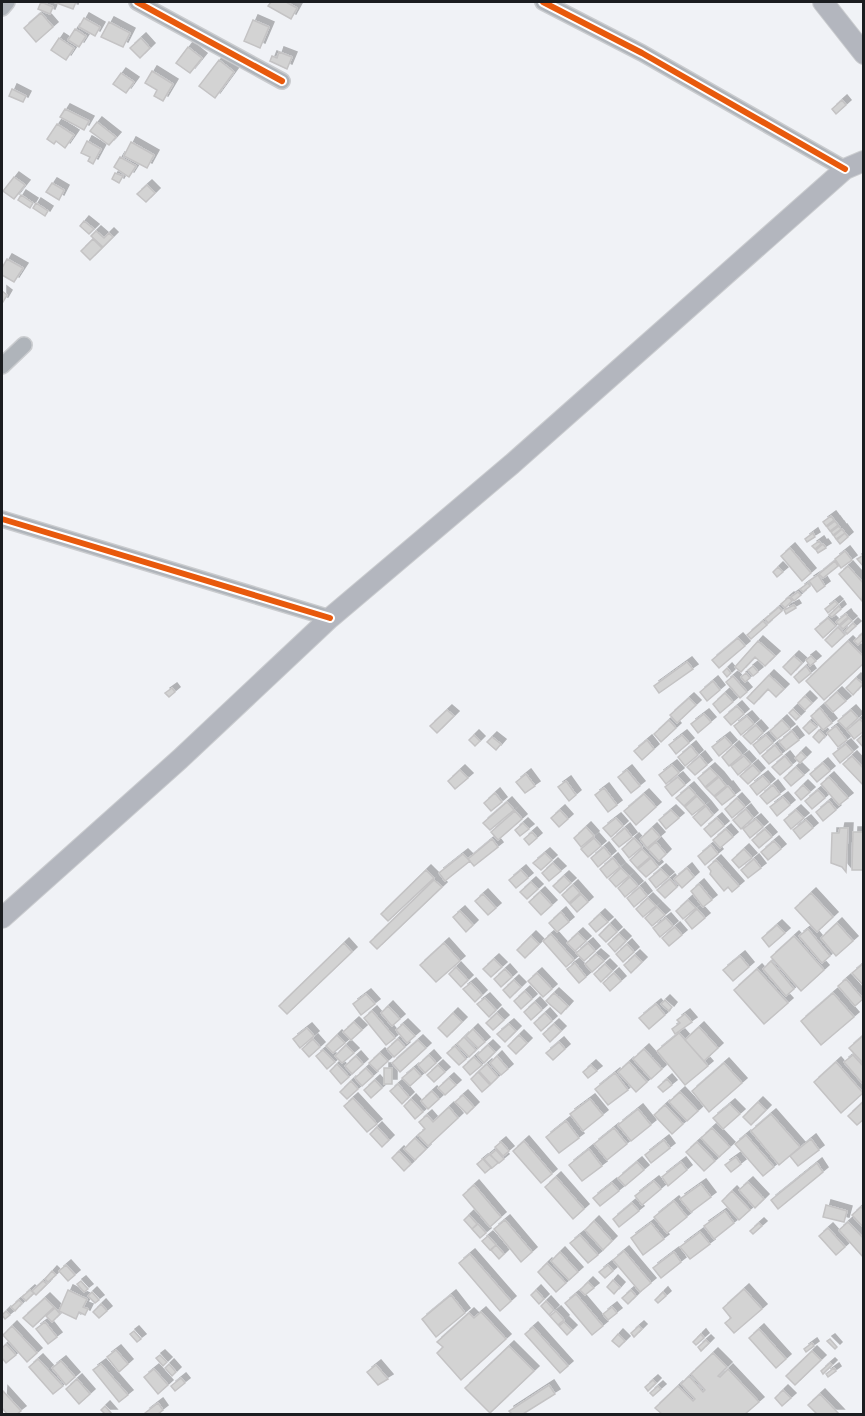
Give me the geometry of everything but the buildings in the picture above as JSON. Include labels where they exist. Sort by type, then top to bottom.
[{"type":"main road","points":[[823,2],[864,54]]},
{"type":"main road","points":[[2,918],[180,759],[330,618],[512,464],[857,163]]},
{"type":"street","points":[[2,8],[8,2]]},
{"type":"street","points":[[137,2],[282,81]]},
{"type":"street","points":[[543,2],[857,163]]},
{"type":"street","points":[[2,366],[24,345]]},
{"type":"street","points":[[2,519],[330,618]]},
{"type":"cycle path","points":[[137,2],[282,81]]},
{"type":"cycle path","points":[[543,2],[642,53],[845,169]]},
{"type":"cycle path","points":[[2,519],[330,618]]}]
